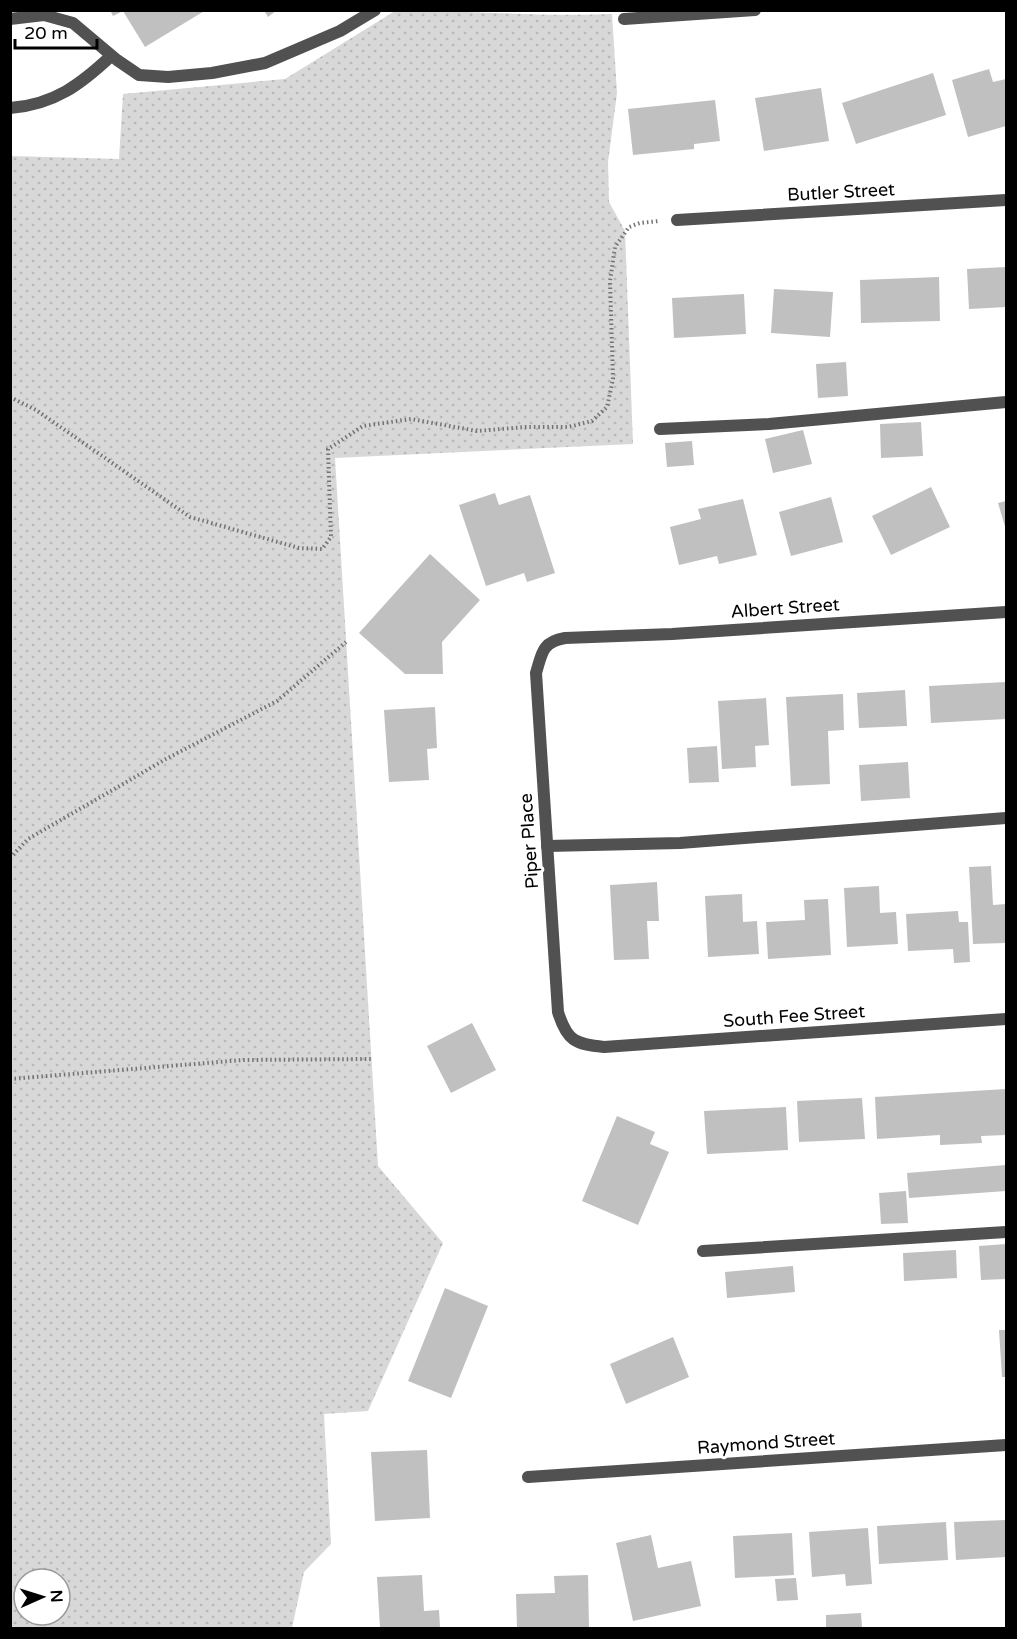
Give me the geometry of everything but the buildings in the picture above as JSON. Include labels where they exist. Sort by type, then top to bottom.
[{"type":"street","points":[[10,20],[44,15],[73,23],[111,56],[140,75],[168,77],[212,73],[265,63],[340,31],[375,10]]},
{"type":"street","points":[[624,19],[755,10]]},
{"type":"street","points":[[10,108],[28,107],[65,93],[86,80],[111,56]]},
{"type":"street","name":"Butler Street","points":[[677,220],[1006,200]]},
{"type":"street","points":[[660,429],[769,424],[1006,402]]},
{"type":"street","name":"Albert Street","points":[[565,638],[672,634],[1006,612]]},
{"type":"street","name":"Piper Place","points":[[565,638],[552,640],[542,651],[536,673],[558,1012],[564,1029],[573,1040],[585,1045]]},
{"type":"street","points":[[547,846],[680,843],[1006,818]]},
{"type":"street","name":"South Fee Street","points":[[585,1045],[603,1047],[1006,1019]]},
{"type":"street","points":[[704,1251],[1006,1232]]},
{"type":"street","name":"Raymond Street","points":[[528,1477],[1006,1444]]},
{"type":"path","points":[[10,397],[36,410],[190,517],[299,549],[322,549],[331,537],[328,449],[363,426],[411,418],[477,431],[525,427],[568,428],[592,421],[607,407],[613,378],[610,281],[615,247],[629,227],[640,223],[677,220]]},
{"type":"path","points":[[10,858],[28,839],[166,759],[277,701],[346,642]]},
{"type":"path","points":[[10,1079],[243,1060],[371,1059]]},
{"type":"shaded area","points":[[395,11],[612,14],[617,93],[608,162],[609,202],[625,231],[633,444],[335,458],[378,1166],[443,1243],[368,1411],[324,1414],[331,1544],[304,1572],[292,1628],[11,1628],[11,156],[119,159],[123,94],[285,79]]}]
